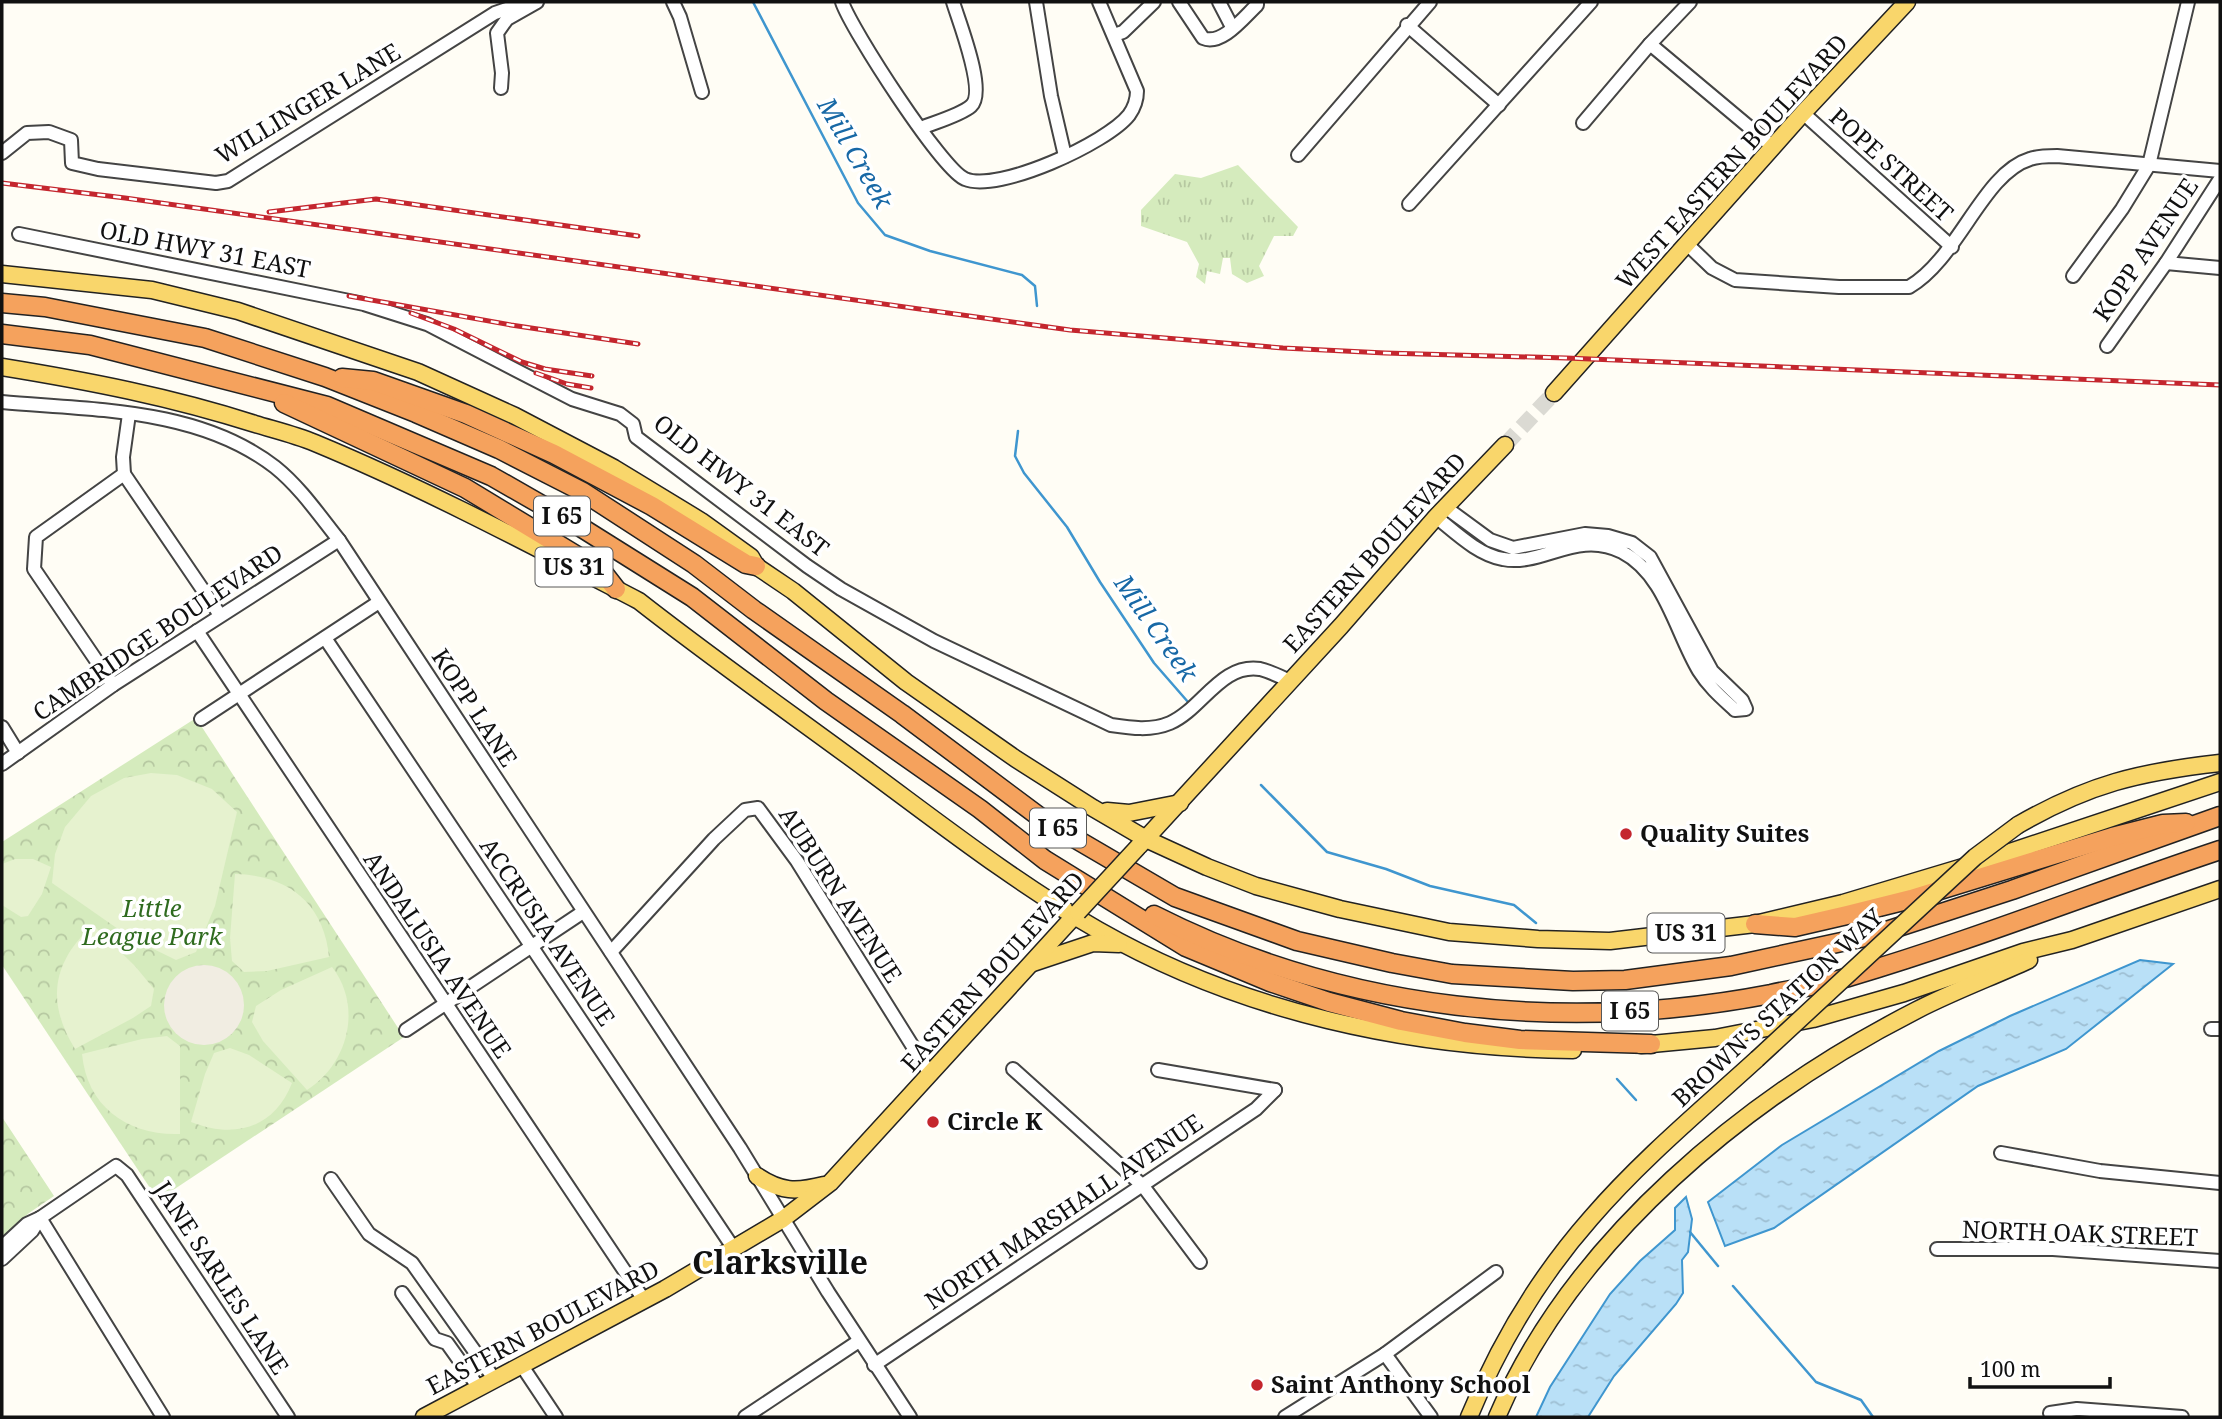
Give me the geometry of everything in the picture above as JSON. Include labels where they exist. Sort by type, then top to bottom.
[{"type":"highway","name":"I 65","points":[[2,303],[45,307],[205,338],[325,377],[499,449],[583,492],[694,564],[1045,821],[1175,897],[1297,941],[1452,974],[1573,981],[1676,975],[1874,935],[2212,819]]},
{"type":"highway","name":"I 65","points":[[2,334],[90,345],[327,406],[491,476],[582,528],[691,597],[826,701],[980,809],[1045,860],[1191,934],[1269,964],[1335,983],[1424,1001],[1492,1010],[1586,1014],[1723,1003],[1850,976],[2220,850]]},
{"type":"highway","points":[[325,377],[373,380],[467,414],[579,467],[652,506],[746,564],[756,566]]},
{"type":"highway","points":[[242,384],[465,488],[602,571],[616,589]]},
{"type":"highway","points":[[1755,924],[1796,927],[1911,899],[2163,824],[2212,819]]},
{"type":"highway","points":[[1045,860],[1186,947],[1270,982],[1329,1002],[1401,1021],[1465,1033],[1520,1040],[1651,1044]]},
{"type":"main road","name":"WEST EASTERN BOULEVARD","points":[[1554,393],[1803,113],[1907,2]]},
{"type":"main road","name":"US 31","points":[[2,274],[152,290],[238,311],[418,372],[515,416],[614,468],[701,521],[751,557],[756,566],[793,591],[906,682],[1142,843],[1256,886],[1340,909],[1449,932],[1538,939],[1610,941],[1755,924],[1843,903],[1983,861],[2220,782]]},
{"type":"main road","name":"US 31","points":[[2,366],[103,384],[190,404],[313,442],[466,511],[639,601],[1010,874],[1076,914],[1174,967],[1237,993],[1318,1018],[1451,1044],[1519,1049],[1579,1050],[1715,1038],[1813,1019],[1904,993],[2023,952],[2072,940],[2220,889]]},
{"type":"main road","name":"EASTERN BOULEVARD","points":[[424,1417],[734,1249],[783,1219],[830,1183],[1180,803],[1440,512],[1505,445]]},
{"type":"main road","name":"BROWN'S STATION WAY","points":[[1469,1417],[1482,1385],[1521,1312],[1591,1217],[1639,1168],[1975,857],[2018,825],[2060,802],[2122,778],[2220,763]]},
{"type":"main road","points":[[1097,810],[1129,813],[1180,803]]},
{"type":"main road","points":[[1497,1417],[1538,1341],[1599,1256],[1652,1199],[1719,1140],[1814,1071],[1916,1010],[2072,940]]},
{"type":"main road","points":[[1031,964],[1093,943],[1128,944]]},
{"type":"main road","points":[[757,1176],[772,1185],[790,1190],[830,1183]]},
{"type":"street","name":"WILLINGER LANE","points":[[2,153],[27,133],[49,132],[71,140],[72,163],[98,169],[216,183],[228,181],[495,13],[527,2]]},
{"type":"street","points":[[501,88],[497,33],[507,19],[537,2]]},
{"type":"street","points":[[673,2],[702,92]]},
{"type":"street","points":[[842,2],[863,42],[940,156],[963,179],[976,182],[992,182],[1031,171],[1110,131],[1128,116],[1137,100],[1137,91],[1098,2]]},
{"type":"street","points":[[920,128],[971,106],[978,95],[976,77],[953,2]]},
{"type":"street","points":[[1036,2],[1051,96],[1065,156]]},
{"type":"street","points":[[1114,35],[1124,32],[1154,2]]},
{"type":"street","points":[[1178,2],[1203,38],[1209,41],[1220,38],[1257,5],[1257,2]]},
{"type":"street","points":[[1219,2],[1232,27]]},
{"type":"street","points":[[1298,155],[1407,25],[1430,2]]},
{"type":"street","points":[[1409,204],[1591,2]]},
{"type":"street","points":[[1583,123],[1650,44],[1690,2]]},
{"type":"street","points":[[2073,276],[2122,209],[2149,165],[2188,2]]},
{"type":"street","points":[[1407,25],[1499,105]]},
{"type":"street","points":[[1650,44],[1773,148]]},
{"type":"street","name":"POPE STREET","points":[[1803,113],[1952,247]]},
{"type":"street","points":[[1687,244],[1712,268],[1735,280],[1897,288],[1917,282],[1952,247],[1999,178],[2011,168],[2031,158],[2057,156],[2220,171]]},
{"type":"street","name":"KOPP AVENUE","points":[[2107,346],[2166,263],[2220,179]]},
{"type":"street","name":"OLD HWY 31 EAST","points":[[19,234],[364,303],[427,324],[572,399],[620,414],[633,424],[636,437],[841,589],[934,641],[1111,725],[1134,729],[1167,724],[1199,703],[1223,679],[1245,669],[1261,669],[1290,681]]},
{"type":"street","points":[[2166,263],[2220,268]]},
{"type":"street","name":"KOPP LANE","points":[[2,402],[175,421],[229,439],[256,454],[297,489],[339,540],[757,1176],[874,1365],[910,1417]]},
{"type":"street","points":[[129,414],[123,457],[124,474],[220,615]]},
{"type":"street","points":[[113,685],[34,569],[36,537],[124,474]]},
{"type":"street","points":[[1440,512],[1490,540],[1513,548],[1585,534],[1608,536],[1632,544],[1650,557],[1712,671],[1742,700],[1746,709],[1735,710],[1716,693],[1700,672],[1654,582],[1642,566],[1623,553],[1609,547],[1577,545],[1517,560],[1504,560],[1480,550],[1440,512]]},
{"type":"street","name":"CAMBRIDGE BOULEVARD","points":[[2,764],[113,685],[339,540]]},
{"type":"street","points":[[201,719],[379,602]]},
{"type":"street","name":"ANDALUSIA AVENUE","points":[[197,631],[643,1300]]},
{"type":"street","name":"ACCRUSIA AVENUE","points":[[325,638],[734,1249]]},
{"type":"street","points":[[2,727],[18,752]]},
{"type":"street","name":"AUBURN AVENUE","points":[[611,952],[714,839],[745,810],[758,808],[804,871],[930,1074]]},
{"type":"street","points":[[406,1030],[583,912]]},
{"type":"street","points":[[1013,1069],[1143,1186],[1200,1262]]},
{"type":"street","name":"NORTH MARSHALL AVENUE","points":[[874,1365],[1256,1109],[1275,1090],[1158,1070]]},
{"type":"street","points":[[2001,1153],[2100,1171],[2220,1182]]},
{"type":"street","name":"JANE SARLES LANE","points":[[40,1218],[116,1166],[127,1175],[288,1417]]},
{"type":"street","points":[[331,1179],[369,1234],[412,1263],[495,1380]]},
{"type":"street","points":[[2,1247],[27,1224],[40,1218]]},
{"type":"street","points":[[2,1259],[32,1231],[40,1218]]},
{"type":"street","points":[[40,1218],[163,1417]]},
{"type":"street","name":"NORTH OAK STREET","points":[[1937,1249],[2053,1249],[2220,1261]]},
{"type":"street","points":[[1294,1415],[1385,1354],[1496,1272]]},
{"type":"street","points":[[402,1293],[435,1339],[447,1343],[479,1388]]},
{"type":"street","points":[[745,1417],[859,1341]]},
{"type":"street","points":[[1385,1354],[1431,1417]]},
{"type":"street","points":[[522,1366],[556,1417]]},
{"type":"street","points":[[2050,1413],[2077,1409],[2182,1417]]},
{"type":"green space","points":[[1238,165],[1298,227],[1293,236],[1274,236],[1259,266],[1264,276],[1247,283],[1232,274],[1230,258],[1223,258],[1220,274],[1207,271],[1205,284],[1196,277],[1199,264],[1187,242],[1141,226],[1141,210],[1175,174],[1201,178]]},
{"type":"green space","name":"Little League Park","points":[[196,718],[404,1037],[158,1200],[2,965],[2,842]]},
{"type":"green space","points":[[151,773],[177,775],[212,789],[237,812],[215,906],[196,952],[176,960],[131,938],[52,883],[55,854],[65,827],[91,796],[124,778]]},
{"type":"green space","points":[[15,859],[33,859],[51,867],[42,894],[28,916],[21,917],[2,905],[2,864]]},
{"type":"green space","points":[[235,874],[271,880],[287,886],[300,896],[320,921],[329,957],[267,971],[244,972],[232,961],[230,938]]},
{"type":"green space","points":[[93,925],[135,966],[154,989],[151,1006],[75,1049],[60,1015],[58,983],[69,953]]},
{"type":"green space","points":[[332,967],[342,983],[347,999],[349,1017],[346,1034],[333,1065],[307,1090],[263,1041],[252,1022],[256,1006],[281,990]]},
{"type":"green space","points":[[167,1036],[180,1046],[180,1134],[143,1130],[113,1115],[92,1089],[82,1054],[142,1039]]},
{"type":"green space","points":[[230,1048],[249,1055],[292,1083],[284,1099],[275,1111],[251,1126],[222,1130],[191,1122],[214,1053]]},
{"type":"green space","points":[[2,1117],[54,1196],[29,1213],[2,1237]]},
{"type":"shaded area","points":[[204,965],[219,968],[232,977],[241,990],[244,1005],[241,1020],[232,1033],[219,1042],[204,1045],[189,1042],[176,1033],[167,1020],[164,1005],[167,990],[176,977],[189,968]]},
{"type":"water","points":[[2140,960],[2173,964],[2066,1049],[1978,1086],[1774,1228],[1725,1246],[1708,1202],[1782,1145],[1939,1051],[2010,1016]]},
{"type":"water","points":[[1686,1197],[1692,1219],[1688,1252],[1682,1260],[1683,1293],[1676,1304],[1614,1376],[1588,1417],[1536,1417],[1550,1387],[1610,1294],[1640,1261],[1675,1230],[1675,1208]]},
{"type":"waterway","name":"Mill Creek","points":[[753,2],[858,203],[885,235],[930,251],[1022,275],[1035,286],[1037,306]]},
{"type":"waterway","name":"Mill Creek","points":[[1018,431],[1015,456],[1024,473],[1067,527],[1154,663],[1188,702]]},
{"type":"waterway","name":"Mill Creek","points":[[1261,785],[1327,852],[1386,869],[1430,886],[1514,905],[1536,923]]},
{"type":"waterway","name":"Mill Creek","points":[[1617,1079],[1636,1100]]},
{"type":"waterway","name":"Mill Creek","points":[[1690,1232],[1718,1266]]},
{"type":"waterway","name":"Mill Creek","points":[[1733,1286],[1816,1382],[1861,1400],[1873,1417]]},
{"type":"tunnel","points":[[1505,445],[1554,393]]},
{"type":"railway","points":[[2,183],[1070,330],[1283,348],[1385,353],[2220,385]]},
{"type":"railway","points":[[269,212],[376,199],[638,236]]},
{"type":"railway","points":[[349,296],[638,344]]},
{"type":"railway","points":[[411,313],[454,329],[522,362],[545,369],[592,376]]},
{"type":"railway","points":[[536,373],[567,384],[591,388]]},
{"type":"place","name":"Quality Suites","points":[[1626,834]]},
{"type":"place","name":"Circle K","points":[[933,1122]]},
{"type":"place","name":"Saint Anthony School","points":[[1257,1385]]},
{"type":"district","name":"Clarksville","points":[[780,1263]]}]
